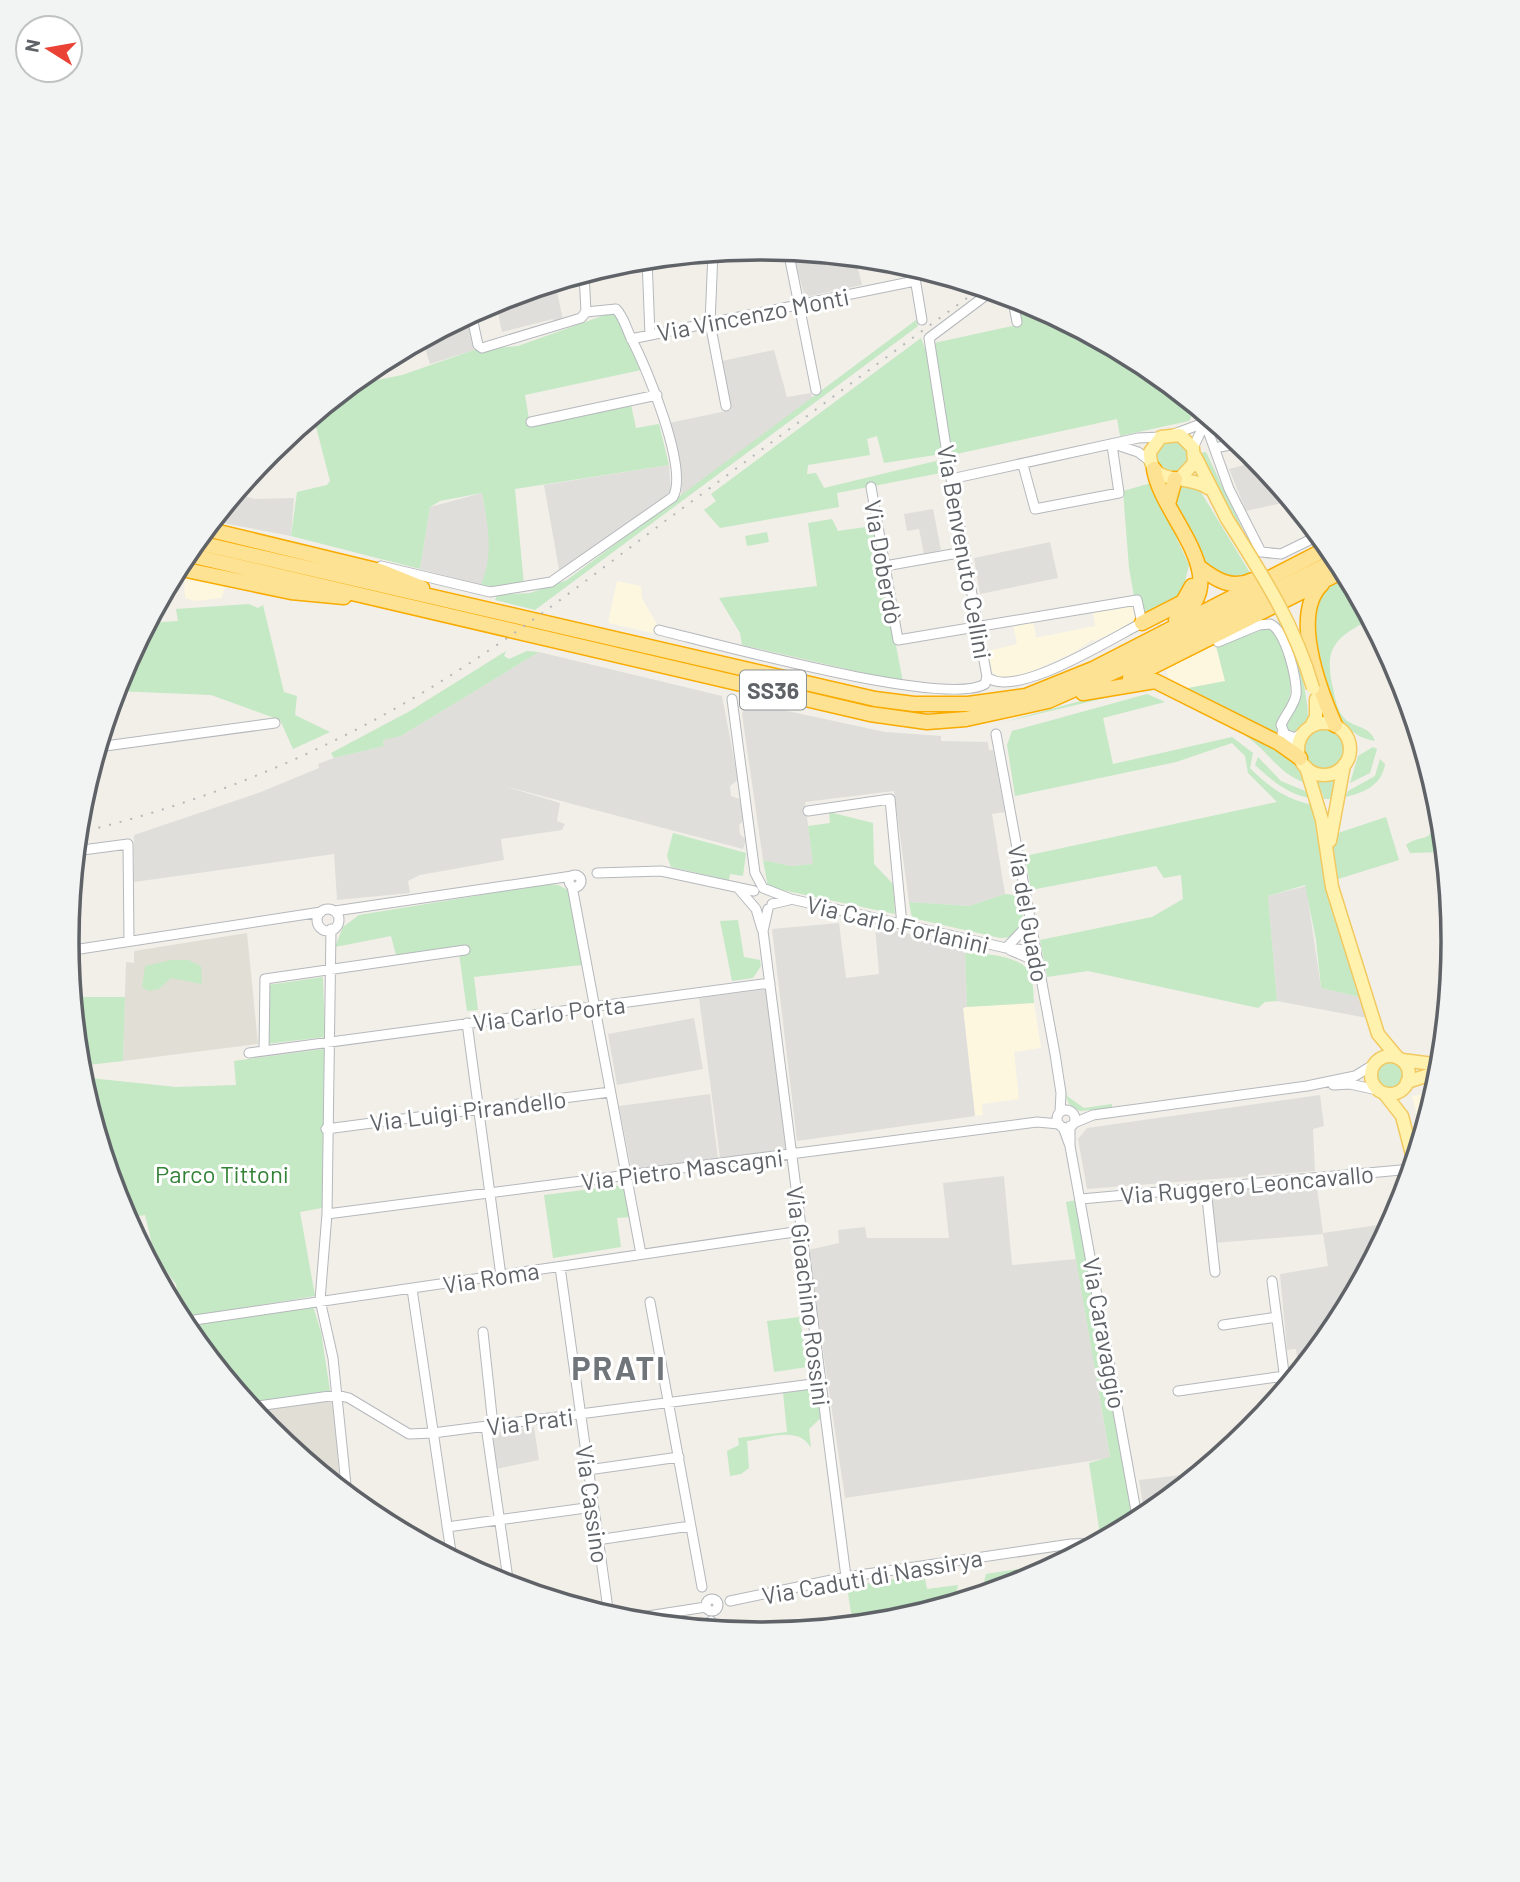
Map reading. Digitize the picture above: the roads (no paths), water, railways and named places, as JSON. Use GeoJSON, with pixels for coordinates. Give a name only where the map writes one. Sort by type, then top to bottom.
{"type":"FeatureCollection","features":[{"type":"Feature","properties":{"kind":"highway"},"geometry":{"type":"LineString","coordinates":[[1125,653],[1187,613],[1200,591],[1197,562],[1158,486],[1152,466]]}},
{"type":"Feature","properties":{"kind":"highway"},"geometry":{"type":"LineString","coordinates":[[1168,504],[1178,478]]}},
{"type":"Feature","properties":{"kind":"highway"},"geometry":{"type":"LineString","coordinates":[[216,531],[380,568],[441,599]]}},
{"type":"Feature","properties":{"kind":"highway","name":"SS36"},"geometry":{"type":"LineString","coordinates":[[207,545],[845,692],[914,704],[988,703],[1026,696],[1125,653],[1319,553]]}},
{"type":"Feature","properties":{"kind":"highway"},"geometry":{"type":"LineString","coordinates":[[1197,562],[1223,582],[1240,585],[1315,547]]}},
{"type":"Feature","properties":{"kind":"highway","name":"SS36"},"geometry":{"type":"LineString","coordinates":[[198,557],[870,714],[927,722],[966,719],[1024,709],[1054,699],[1332,572]]}},
{"type":"Feature","properties":{"kind":"highway"},"geometry":{"type":"LineString","coordinates":[[1142,623],[1188,598],[1197,562]]}},
{"type":"Feature","properties":{"kind":"highway"},"geometry":{"type":"LineString","coordinates":[[189,571],[312,596],[377,598]]}},
{"type":"Feature","properties":{"kind":"highway"},"geometry":{"type":"LineString","coordinates":[[1109,687],[1156,667],[1332,572]]}},
{"type":"Feature","properties":{"kind":"highway"},"geometry":{"type":"LineString","coordinates":[[1333,575],[1316,590],[1308,609],[1307,621],[1319,686],[1335,724]]}},
{"type":"Feature","properties":{"kind":"highway"},"geometry":{"type":"LineString","coordinates":[[1054,699],[1109,687],[1155,681],[1267,737],[1303,762]]}},
{"type":"Feature","properties":{"kind":"main road"},"geometry":{"type":"LineString","coordinates":[[1208,488],[1178,478],[1163,477],[1152,466],[1152,448],[1168,436],[1185,439],[1194,452],[1208,488],[1287,616],[1301,647],[1315,693],[1349,740],[1350,753],[1344,765],[1331,821],[1328,865]]}},
{"type":"Feature","properties":{"kind":"main road"},"geometry":{"type":"LineString","coordinates":[[1178,478],[1191,469],[1194,452]]}},
{"type":"Feature","properties":{"kind":"main road"},"geometry":{"type":"LineString","coordinates":[[1315,693],[1315,717],[1300,740],[1303,762],[1320,811],[1328,865],[1378,1034],[1372,1083],[1402,1116],[1410,1145]]}},
{"type":"Feature","properties":{"kind":"main road"},"geometry":{"type":"LineString","coordinates":[[1309,728],[1320,723],[1335,724]]}},
{"type":"Feature","properties":{"kind":"main road"},"geometry":{"type":"LineString","coordinates":[[1303,762],[1316,773],[1328,774],[1344,765]]}},
{"type":"Feature","properties":{"kind":"main road"},"geometry":{"type":"LineString","coordinates":[[1378,1034],[1408,1070],[1403,1105],[1412,1136]]}},
{"type":"Feature","properties":{"kind":"main road"},"geometry":{"type":"LineString","coordinates":[[1374,1064],[1385,1056],[1430,1063]]}},
{"type":"Feature","properties":{"kind":"main road"},"geometry":{"type":"LineString","coordinates":[[1381,1092],[1393,1094],[1406,1084],[1428,1076]]}},
{"type":"Feature","properties":{"kind":"street"},"geometry":{"type":"LineString","coordinates":[[713,261],[710,323],[726,406]]}},
{"type":"Feature","properties":{"kind":"street"},"geometry":{"type":"LineString","coordinates":[[790,261],[816,390]]}},
{"type":"Feature","properties":{"kind":"street"},"geometry":{"type":"LineString","coordinates":[[647,270],[650,335]]}},
{"type":"Feature","properties":{"kind":"street"},"geometry":{"type":"LineString","coordinates":[[915,278],[922,320]]}},
{"type":"Feature","properties":{"kind":"street","name":"Via Vincenzo Monti"},"geometry":{"type":"LineString","coordinates":[[631,339],[915,281]]}},
{"type":"Feature","properties":{"kind":"street"},"geometry":{"type":"LineString","coordinates":[[473,324],[478,345],[482,348],[581,318],[586,312],[585,283]]}},
{"type":"Feature","properties":{"kind":"street","name":"Via Benvenuto Cellini"},"geometry":{"type":"LineString","coordinates":[[659,630],[918,689],[979,688],[985,684],[987,677],[929,338],[983,298]]}},
{"type":"Feature","properties":{"kind":"street"},"geometry":{"type":"LineString","coordinates":[[380,568],[489,592],[551,582],[673,497],[677,478],[665,423],[657,395],[631,339],[616,309],[586,312]]}},
{"type":"Feature","properties":{"kind":"street"},"geometry":{"type":"LineString","coordinates":[[1015,310],[1017,322]]}},
{"type":"Feature","properties":{"kind":"street"},"geometry":{"type":"LineString","coordinates":[[531,422],[657,395]]}},
{"type":"Feature","properties":{"kind":"street"},"geometry":{"type":"LineString","coordinates":[[951,479],[1168,436],[1201,424]]}},
{"type":"Feature","properties":{"kind":"street"},"geometry":{"type":"LineString","coordinates":[[1194,452],[1201,424]]}},
{"type":"Feature","properties":{"kind":"street"},"geometry":{"type":"LineString","coordinates":[[1201,424],[1207,428],[1257,548],[1267,555],[1281,554],[1310,540]]}},
{"type":"Feature","properties":{"kind":"street"},"geometry":{"type":"LineString","coordinates":[[1023,465],[1033,507],[1038,510],[1119,493],[1112,445]]}},
{"type":"Feature","properties":{"kind":"street"},"geometry":{"type":"LineString","coordinates":[[1112,445],[1138,452],[1152,466]]}},
{"type":"Feature","properties":{"kind":"street"},"geometry":{"type":"LineString","coordinates":[[1216,452],[1227,446]]}},
{"type":"Feature","properties":{"kind":"street"},"geometry":{"type":"LineString","coordinates":[[1194,452],[1201,447],[1216,452]]}},
{"type":"Feature","properties":{"kind":"street","name":"Via Doberdò"},"geometry":{"type":"LineString","coordinates":[[871,487],[898,640],[977,626]]}},
{"type":"Feature","properties":{"kind":"street"},"geometry":{"type":"LineString","coordinates":[[885,566],[964,552]]}},
{"type":"Feature","properties":{"kind":"street"},"geometry":{"type":"LineString","coordinates":[[977,626],[1135,598],[1142,623],[1026,680],[1002,684],[987,677]]}},
{"type":"Feature","properties":{"kind":"street"},"geometry":{"type":"LineString","coordinates":[[1218,642],[1259,625],[1270,624],[1280,631],[1291,664],[1296,693],[1282,721],[1281,732],[1303,762]]}},
{"type":"Feature","properties":{"kind":"street"},"geometry":{"type":"LineString","coordinates":[[732,699],[755,873],[766,897]]}},
{"type":"Feature","properties":{"kind":"street"},"geometry":{"type":"LineString","coordinates":[[108,746],[275,723]]}},
{"type":"Feature","properties":{"kind":"street"},"geometry":{"type":"LineString","coordinates":[[1281,732],[1295,738],[1309,728]]}},
{"type":"Feature","properties":{"kind":"street","name":"Via del Guado"},"geometry":{"type":"LineString","coordinates":[[996,734],[1066,1119]]}},
{"type":"Feature","properties":{"kind":"street"},"geometry":{"type":"LineString","coordinates":[[808,811],[890,799],[902,925]]}},
{"type":"Feature","properties":{"kind":"street"},"geometry":{"type":"LineString","coordinates":[[85,849],[125,843],[129,850],[129,942]]}},
{"type":"Feature","properties":{"kind":"street","name":"Via Carlo Forlanini"},"geometry":{"type":"LineString","coordinates":[[576,882],[597,873],[661,871],[737,887],[766,897],[791,899],[1006,948],[1035,951]]}},
{"type":"Feature","properties":{"kind":"street"},"geometry":{"type":"LineString","coordinates":[[323,927],[338,916],[360,908],[552,879],[576,882],[610,1092],[641,1254]]}},
{"type":"Feature","properties":{"kind":"street"},"geometry":{"type":"LineString","coordinates":[[737,887],[754,906]]}},
{"type":"Feature","properties":{"kind":"street"},"geometry":{"type":"LineString","coordinates":[[754,906],[766,897]]}},
{"type":"Feature","properties":{"kind":"street"},"geometry":{"type":"LineString","coordinates":[[754,906],[766,897]]}},
{"type":"Feature","properties":{"kind":"street","name":"Via Gioachino Rossini"},"geometry":{"type":"LineString","coordinates":[[763,931],[766,897]]}},
{"type":"Feature","properties":{"kind":"street","name":"Via Gioachino Rossini"},"geometry":{"type":"LineString","coordinates":[[754,906],[763,931],[846,1577]]}},
{"type":"Feature","properties":{"kind":"street"},"geometry":{"type":"LineString","coordinates":[[79,949],[321,912],[338,916]]}},
{"type":"Feature","properties":{"kind":"street"},"geometry":{"type":"LineString","coordinates":[[321,912],[316,918],[323,927],[328,945],[328,1042],[327,1214],[320,1300],[337,1395],[346,1481]]}},
{"type":"Feature","properties":{"kind":"street"},"geometry":{"type":"LineString","coordinates":[[292,917],[323,927]]}},
{"type":"Feature","properties":{"kind":"street","name":"Via Carlo Forlanini"},"geometry":{"type":"LineString","coordinates":[[1006,948],[1030,923]]}},
{"type":"Feature","properties":{"kind":"street","name":"Via Carlo Forlanini"},"geometry":{"type":"LineString","coordinates":[[1006,948],[1038,962]]}},
{"type":"Feature","properties":{"kind":"street"},"geometry":{"type":"LineString","coordinates":[[264,1051],[265,979],[466,950]]}},
{"type":"Feature","properties":{"kind":"street","name":"Via Carlo Porta"},"geometry":{"type":"LineString","coordinates":[[249,1053],[770,983]]}},
{"type":"Feature","properties":{"kind":"street"},"geometry":{"type":"LineString","coordinates":[[467,1023],[501,1276]]}},
{"type":"Feature","properties":{"kind":"street","name":"Via Pietro Mascagni"},"geometry":{"type":"LineString","coordinates":[[327,1214],[1307,1086],[1355,1076],[1374,1064]]}},
{"type":"Feature","properties":{"kind":"street","name":"Via Pietro Mascagni"},"geometry":{"type":"LineString","coordinates":[[1307,1086],[1350,1084],[1381,1092]]}},
{"type":"Feature","properties":{"kind":"street","name":"Via Luigi Pirandello"},"geometry":{"type":"LineString","coordinates":[[326,1129],[610,1092]]}},
{"type":"Feature","properties":{"kind":"street","name":"Via Caravaggio"},"geometry":{"type":"LineString","coordinates":[[1066,1119],[1136,1509]]}},
{"type":"Feature","properties":{"kind":"street","name":"Via Ruggero Leoncavallo"},"geometry":{"type":"LineString","coordinates":[[1081,1199],[1401,1170]]}},
{"type":"Feature","properties":{"kind":"street"},"geometry":{"type":"LineString","coordinates":[[1206,1189],[1215,1272]]}},
{"type":"Feature","properties":{"kind":"street","name":"Via Roma"},"geometry":{"type":"LineString","coordinates":[[194,1319],[801,1231]]}},
{"type":"Feature","properties":{"kind":"street","name":"Via Cassino"},"geometry":{"type":"LineString","coordinates":[[560,1267],[607,1604]]}},
{"type":"Feature","properties":{"kind":"street"},"geometry":{"type":"LineString","coordinates":[[1272,1281],[1284,1376]]}},
{"type":"Feature","properties":{"kind":"street"},"geometry":{"type":"LineString","coordinates":[[412,1289],[450,1547]]}},
{"type":"Feature","properties":{"kind":"street"},"geometry":{"type":"LineString","coordinates":[[650,1302],[702,1587],[711,1605],[711,1621]]}},
{"type":"Feature","properties":{"kind":"street"},"geometry":{"type":"LineString","coordinates":[[1223,1325],[1277,1317]]}},
{"type":"Feature","properties":{"kind":"street"},"geometry":{"type":"LineString","coordinates":[[483,1332],[499,1520],[507,1573]]}},
{"type":"Feature","properties":{"kind":"street"},"geometry":{"type":"LineString","coordinates":[[1178,1391],[1283,1376]]}},
{"type":"Feature","properties":{"kind":"street","name":"Via Prati"},"geometry":{"type":"LineString","coordinates":[[337,1395],[349,1398],[409,1434],[580,1415],[820,1383]]}},
{"type":"Feature","properties":{"kind":"street"},"geometry":{"type":"LineString","coordinates":[[264,1407],[337,1395]]}},
{"type":"Feature","properties":{"kind":"street"},"geometry":{"type":"LineString","coordinates":[[588,1470],[679,1457]]}},
{"type":"Feature","properties":{"kind":"street"},"geometry":{"type":"LineString","coordinates":[[447,1527],[593,1507]]}},
{"type":"Feature","properties":{"kind":"street"},"geometry":{"type":"LineString","coordinates":[[597,1539],[691,1525]]}},
{"type":"Feature","properties":{"kind":"street","name":"Via Caduti di Nassirya"},"geometry":{"type":"LineString","coordinates":[[711,1605],[846,1577],[1077,1544]]}},
{"type":"Feature","properties":{"kind":"street"},"geometry":{"type":"LineString","coordinates":[[658,1614],[711,1605]]}},
{"type":"Feature","properties":{"kind":"railway"},"geometry":{"type":"LineString","coordinates":[[88,830],[178,805],[276,768],[370,723],[415,697],[487,652],[540,614],[972,294]]}},
{"type":"Feature","properties":{"kind":"district","name":"PRATI"},"geometry":{"type":"Point","coordinates":[619,1367]}},
{"type":"Feature","properties":{"kind":"park label","name":"Parco Tittoni"},"geometry":{"type":"Point","coordinates":[222,1173]}}]}
